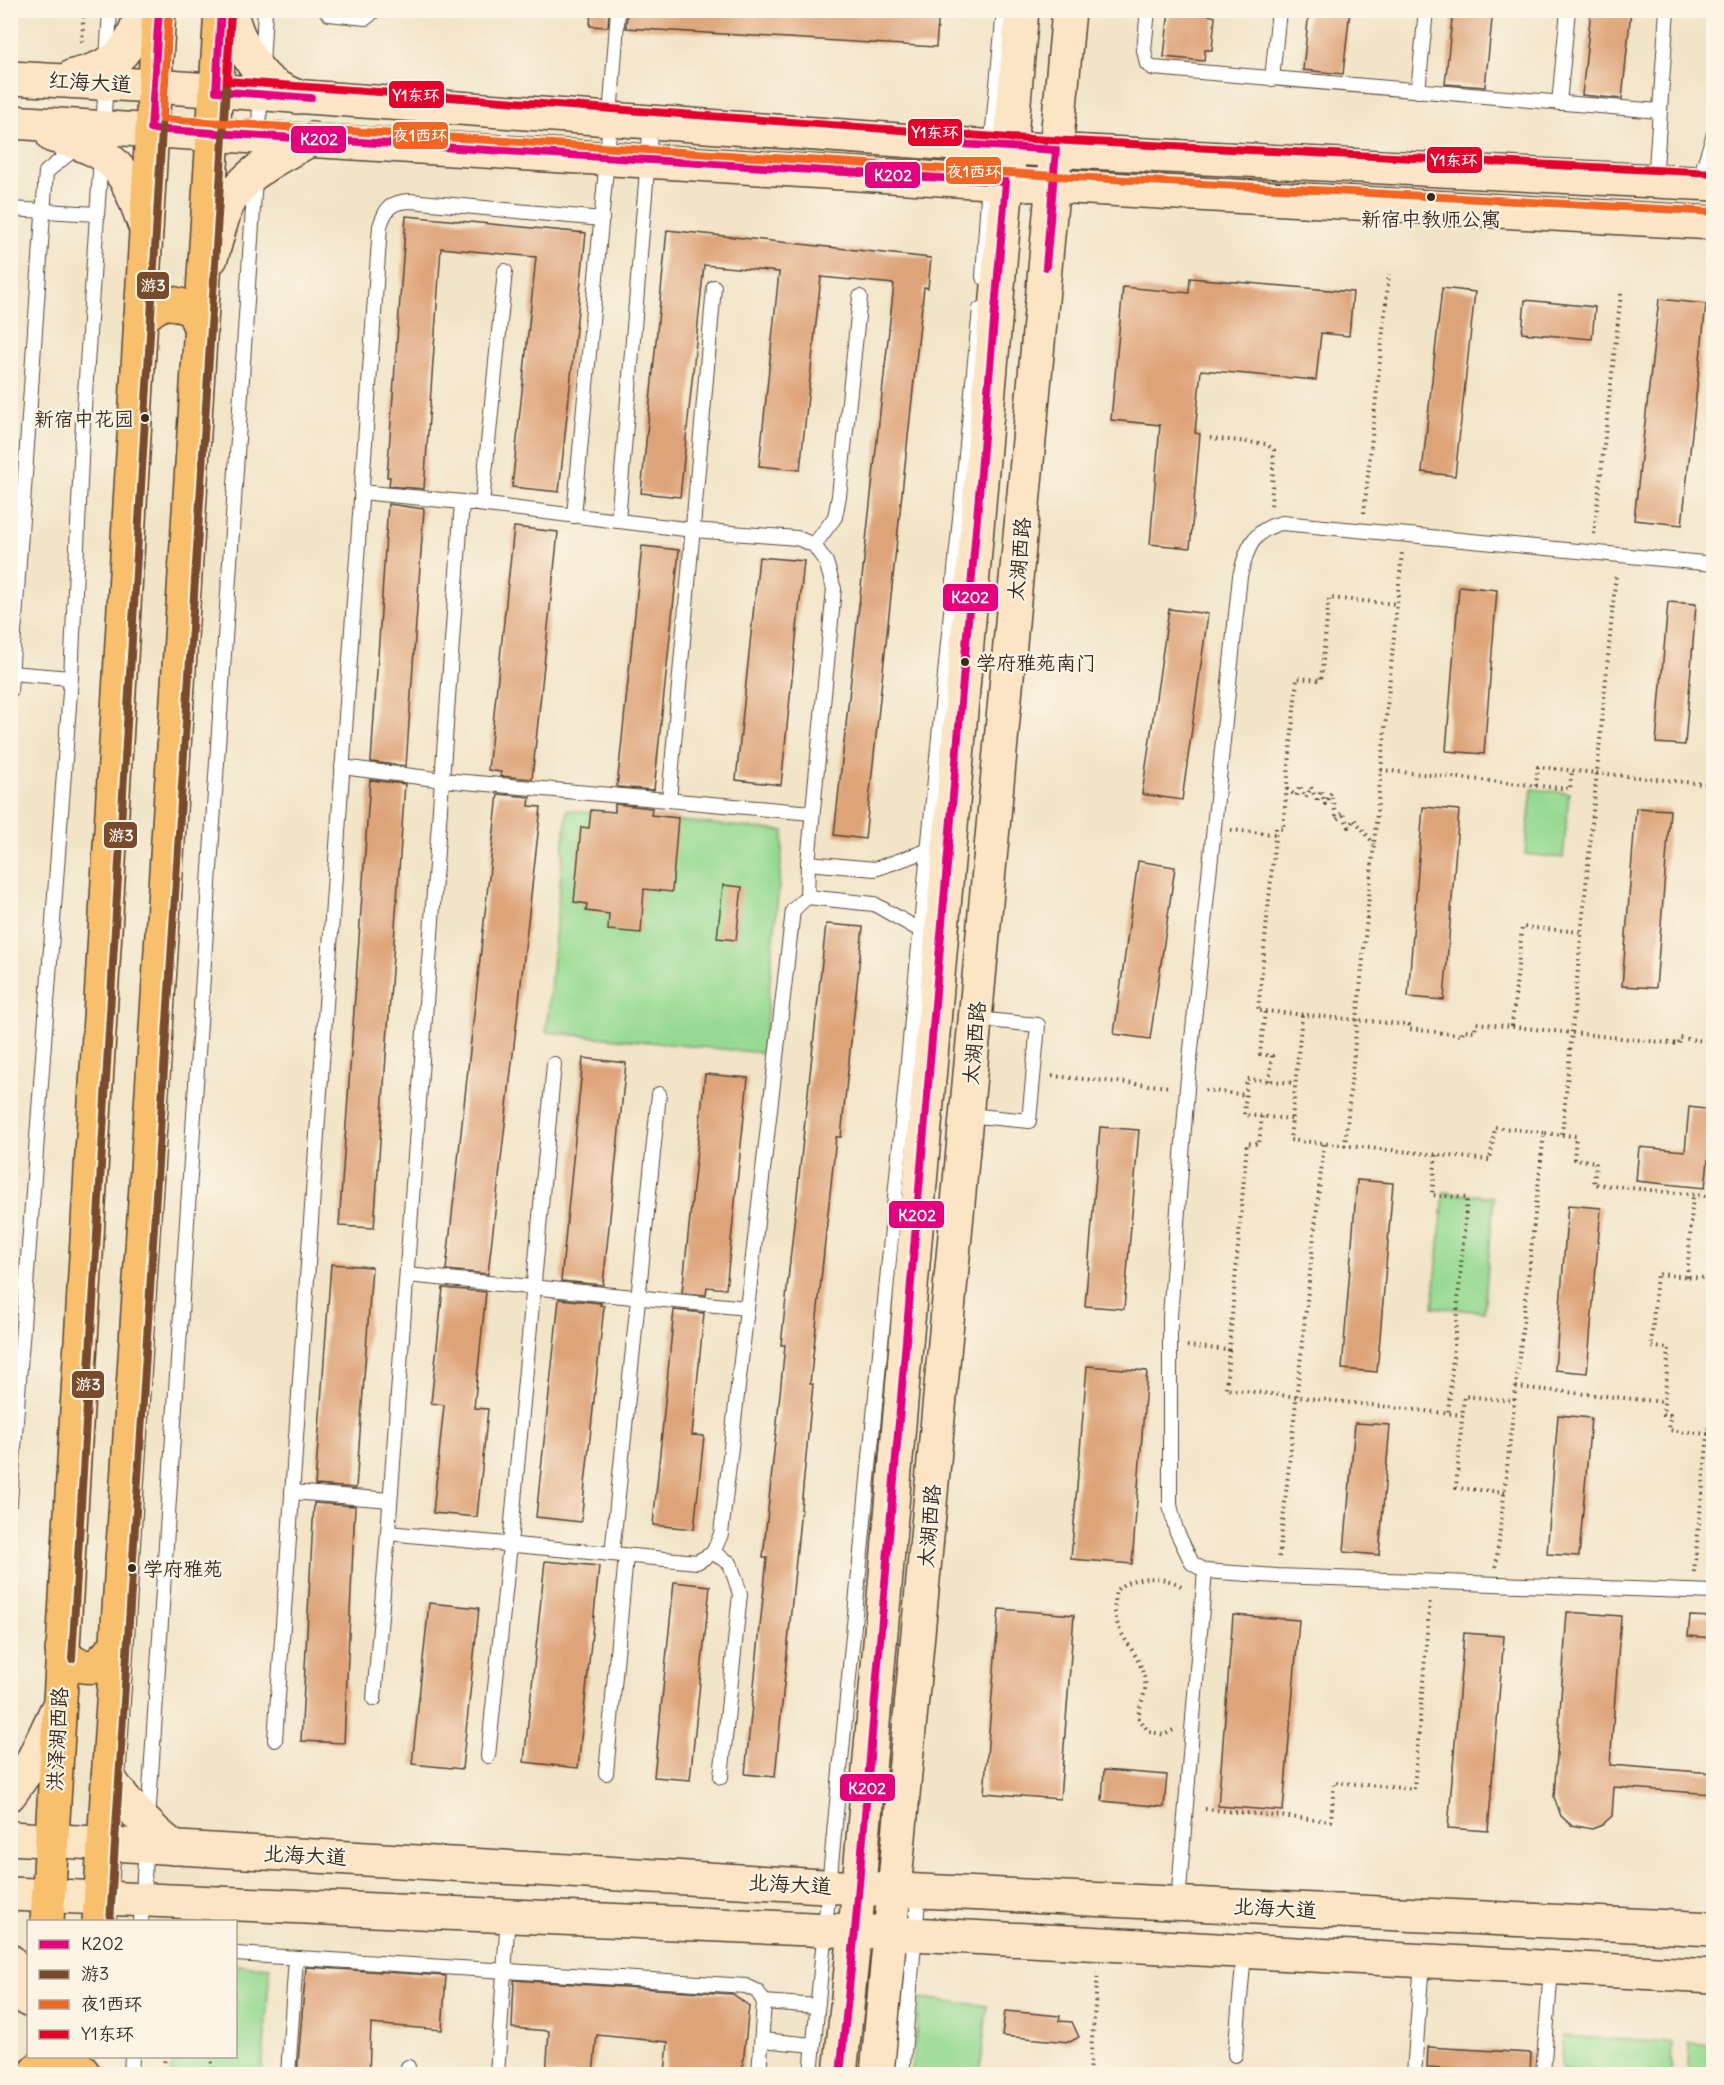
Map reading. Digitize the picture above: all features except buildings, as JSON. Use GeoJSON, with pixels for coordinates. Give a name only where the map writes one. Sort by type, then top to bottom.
{"type":"FeatureCollection","features":[{"type":"Feature","properties":{"kind":"main road","name":"洪泽湖西路"},"geometry":{"type":"LineString","coordinates":[[48,1909],[159,10]]}},
{"type":"Feature","properties":{"kind":"main road"},"geometry":{"type":"LineString","coordinates":[[99,1910],[221,10]]}},
{"type":"Feature","properties":{"kind":"main road"},"geometry":{"type":"LineString","coordinates":[[140,320],[156,305],[169,303],[193,311],[200,327]]}},
{"type":"Feature","properties":{"kind":"main road"},"geometry":{"type":"LineString","coordinates":[[62,1650],[71,1663],[84,1667],[97,1666],[116,1646]]}},
{"type":"Feature","properties":{"kind":"main road"},"geometry":{"type":"LineString","coordinates":[[37,2067],[50,2058]]}},
{"type":"Feature","properties":{"kind":"main road"},"geometry":{"type":"LineString","coordinates":[[63,2058],[77,2064],[86,2074]]}},
{"type":"Feature","properties":{"kind":"main road"},"geometry":{"type":"LineString","coordinates":[[86,2074],[89,2058]]}},
{"type":"Feature","properties":{"kind":"street"},"geometry":{"type":"LineString","coordinates":[[106,75],[127,45],[142,10]]}},
{"type":"Feature","properties":{"kind":"street"},"geometry":{"type":"LineString","coordinates":[[231,10],[234,27],[261,83]]}},
{"type":"Feature","properties":{"kind":"street","name":"太湖西路"},"geometry":{"type":"LineString","coordinates":[[840,2074],[839,1931],[1000,147],[1022,10]]}},
{"type":"Feature","properties":{"kind":"street","name":"太湖西路"},"geometry":{"type":"LineString","coordinates":[[877,2074],[903,1934],[967,1115],[1069,10]]}},
{"type":"Feature","properties":{"kind":"street","name":"红海大道"},"geometry":{"type":"LineString","coordinates":[[10,78],[53,81],[106,75],[154,86],[216,91],[261,83],[299,97],[1000,147],[1706,184]]}},
{"type":"Feature","properties":{"kind":"street","name":"红海大道"},"geometry":{"type":"LineString","coordinates":[[10,122],[95,140],[151,129],[213,133],[256,154],[312,140],[1054,186],[1713,223]]}},
{"type":"Feature","properties":{"kind":"street"},"geometry":{"type":"LineString","coordinates":[[10,126],[95,140],[130,185],[146,229]]}},
{"type":"Feature","properties":{"kind":"street"},"geometry":{"type":"LineString","coordinates":[[203,285],[226,208],[256,154]]}},
{"type":"Feature","properties":{"kind":"street"},"geometry":{"type":"LineString","coordinates":[[10,1794],[31,1764],[59,1704]]}},
{"type":"Feature","properties":{"kind":"street"},"geometry":{"type":"LineString","coordinates":[[108,1777],[130,1809],[156,1840]]}},
{"type":"Feature","properties":{"kind":"street","name":"北海大道"},"geometry":{"type":"LineString","coordinates":[[10,1838],[104,1844],[156,1840],[295,1855],[843,1887],[1713,1929]]}},
{"type":"Feature","properties":{"kind":"street"},"geometry":{"type":"LineString","coordinates":[[294,1907],[295,1855]]}},
{"type":"Feature","properties":{"kind":"street"},"geometry":{"type":"LineString","coordinates":[[10,1894],[48,1909],[145,1914],[188,1902],[903,1934],[1713,1976]]}},
{"type":"Feature","properties":{"kind":"street"},"geometry":{"type":"LineString","coordinates":[[1066,1942],[1068,1898]]}},
{"type":"Feature","properties":{"kind":"street"},"geometry":{"type":"LineString","coordinates":[[10,1961],[27,1998]]}},
{"type":"Feature","properties":{"kind":"lane"},"geometry":{"type":"LineString","coordinates":[[10,1502],[71,678],[82,438],[97,214],[95,140],[106,75],[110,10]]}},
{"type":"Feature","properties":{"kind":"lane"},"geometry":{"type":"LineString","coordinates":[[145,1914],[156,1840],[266,10]]}},
{"type":"Feature","properties":{"kind":"lane"},"geometry":{"type":"LineString","coordinates":[[324,10],[329,14],[366,18],[375,10]]}},
{"type":"Feature","properties":{"kind":"lane"},"geometry":{"type":"LineString","coordinates":[[574,516],[608,158],[618,10]]}},
{"type":"Feature","properties":{"kind":"lane"},"geometry":{"type":"LineString","coordinates":[[1000,147],[1004,10]]}},
{"type":"Feature","properties":{"kind":"lane"},"geometry":{"type":"LineString","coordinates":[[1148,10],[1144,50],[1147,64],[1153,68],[1659,111]]}},
{"type":"Feature","properties":{"kind":"lane"},"geometry":{"type":"LineString","coordinates":[[1272,78],[1279,10]]}},
{"type":"Feature","properties":{"kind":"lane"},"geometry":{"type":"LineString","coordinates":[[1418,91],[1426,10]]}},
{"type":"Feature","properties":{"kind":"lane"},"geometry":{"type":"LineString","coordinates":[[1559,103],[1568,10]]}},
{"type":"Feature","properties":{"kind":"lane"},"geometry":{"type":"LineString","coordinates":[[1655,182],[1666,10]]}},
{"type":"Feature","properties":{"kind":"lane"},"geometry":{"type":"LineString","coordinates":[[618,521],[651,122]]}},
{"type":"Feature","properties":{"kind":"lane"},"geometry":{"type":"LineString","coordinates":[[1706,184],[1713,135]]}},
{"type":"Feature","properties":{"kind":"lane"},"geometry":{"type":"LineString","coordinates":[[10,691],[46,172],[95,140]]}},
{"type":"Feature","properties":{"kind":"lane"},"geometry":{"type":"LineString","coordinates":[[275,1740],[380,226],[385,209],[395,202],[410,201],[602,219]]}},
{"type":"Feature","properties":{"kind":"lane"},"geometry":{"type":"LineString","coordinates":[[10,209],[97,214]]}},
{"type":"Feature","properties":{"kind":"lane"},"geometry":{"type":"LineString","coordinates":[[482,504],[505,271]]}},
{"type":"Feature","properties":{"kind":"lane"},"geometry":{"type":"LineString","coordinates":[[669,800],[714,287]]}},
{"type":"Feature","properties":{"kind":"lane"},"geometry":{"type":"LineString","coordinates":[[814,545],[835,517],[840,496],[861,297]]}},
{"type":"Feature","properties":{"kind":"lane"},"geometry":{"type":"LineString","coordinates":[[361,492],[482,504],[693,530],[797,538],[814,545],[826,562],[834,588],[812,813],[807,897],[793,910],[721,1534],[713,1553],[697,1562],[388,1533]]}},
{"type":"Feature","properties":{"kind":"lane"},"geometry":{"type":"LineString","coordinates":[[374,1699],[407,1275],[462,502]]}},
{"type":"Feature","properties":{"kind":"lane"},"geometry":{"type":"LineString","coordinates":[[1713,564],[1282,524],[1270,526],[1253,538],[1245,554],[1240,576],[1187,1088],[1170,1317],[1170,1505],[1184,1550],[1192,1563],[1205,1571],[1277,1576],[1713,1592]]}},
{"type":"Feature","properties":{"kind":"lane"},"geometry":{"type":"LineString","coordinates":[[11,673],[71,678]]}},
{"type":"Feature","properties":{"kind":"lane"},"geometry":{"type":"LineString","coordinates":[[342,767],[443,780],[812,813]]}},
{"type":"Feature","properties":{"kind":"lane"},"geometry":{"type":"LineString","coordinates":[[808,863],[874,869],[938,847]]}},
{"type":"Feature","properties":{"kind":"lane"},"geometry":{"type":"LineString","coordinates":[[807,897],[874,904],[930,936]]}},
{"type":"Feature","properties":{"kind":"lane"},"geometry":{"type":"LineString","coordinates":[[967,1115],[1029,1121],[1034,1074],[1038,1025],[976,1019]]}},
{"type":"Feature","properties":{"kind":"lane"},"geometry":{"type":"LineString","coordinates":[[488,1756],[510,1545],[554,1064]]}},
{"type":"Feature","properties":{"kind":"lane"},"geometry":{"type":"LineString","coordinates":[[606,1773],[638,1298],[660,1094]]}},
{"type":"Feature","properties":{"kind":"lane"},"geometry":{"type":"LineString","coordinates":[[407,1275],[747,1308]]}},
{"type":"Feature","properties":{"kind":"lane"},"geometry":{"type":"LineString","coordinates":[[292,1492],[390,1500]]}},
{"type":"Feature","properties":{"kind":"lane"},"geometry":{"type":"LineString","coordinates":[[713,1553],[730,1563],[740,1594],[721,1777]]}},
{"type":"Feature","properties":{"kind":"lane"},"geometry":{"type":"LineString","coordinates":[[1178,1903],[1205,1571]]}},
{"type":"Feature","properties":{"kind":"lane"},"geometry":{"type":"LineString","coordinates":[[497,2074],[508,1916]]}},
{"type":"Feature","properties":{"kind":"lane"},"geometry":{"type":"LineString","coordinates":[[811,2074],[817,2006],[839,1931]]}},
{"type":"Feature","properties":{"kind":"lane"},"geometry":{"type":"LineString","coordinates":[[902,2074],[903,1934]]}},
{"type":"Feature","properties":{"kind":"lane"},"geometry":{"type":"LineString","coordinates":[[1235,2055],[1244,1953]]}},
{"type":"Feature","properties":{"kind":"lane"},"geometry":{"type":"LineString","coordinates":[[237,1954],[746,1986],[757,1991],[765,2002],[759,2074]]}},
{"type":"Feature","properties":{"kind":"lane"},"geometry":{"type":"LineString","coordinates":[[288,2074],[297,1958]]}},
{"type":"Feature","properties":{"kind":"lane"},"geometry":{"type":"LineString","coordinates":[[1414,2074],[1422,1961]]}},
{"type":"Feature","properties":{"kind":"lane"},"geometry":{"type":"LineString","coordinates":[[1544,2074],[1551,1968]]}},
{"type":"Feature","properties":{"kind":"lane"},"geometry":{"type":"LineString","coordinates":[[765,2002],[817,2006]]}},
{"type":"Feature","properties":{"kind":"lane"},"geometry":{"type":"LineString","coordinates":[[762,2040],[813,2045]]}},
{"type":"Feature","properties":{"kind":"lane"},"geometry":{"type":"LineString","coordinates":[[131,2074],[132,2058]]}},
{"type":"Feature","properties":{"kind":"path"},"geometry":{"type":"LineString","coordinates":[[82,42],[84,10]]}},
{"type":"Feature","properties":{"kind":"path"},"geometry":{"type":"LineString","coordinates":[[1362,531],[1389,274]]}},
{"type":"Feature","properties":{"kind":"path"},"geometry":{"type":"LineString","coordinates":[[1592,553],[1620,294]]}},
{"type":"Feature","properties":{"kind":"path"},"geometry":{"type":"LineString","coordinates":[[1210,438],[1266,444],[1274,450],[1270,526]]}},
{"type":"Feature","properties":{"kind":"path"},"geometry":{"type":"LineString","coordinates":[[1345,1146],[1404,535]]}},
{"type":"Feature","properties":{"kind":"path"},"geometry":{"type":"LineString","coordinates":[[1562,1135],[1618,555]]}},
{"type":"Feature","properties":{"kind":"path"},"geometry":{"type":"LineString","coordinates":[[1397,604],[1329,598],[1321,680],[1297,678],[1282,829],[1276,828],[1275,834],[1258,1011],[1409,1024],[1408,1029],[1462,1035],[1463,1030],[1475,1031],[1476,1023],[1679,1044],[1680,1038],[1713,1042]]}},
{"type":"Feature","properties":{"kind":"path"},"geometry":{"type":"LineString","coordinates":[[1536,786],[1538,767],[1713,785]]}},
{"type":"Feature","properties":{"kind":"path"},"geometry":{"type":"LineString","coordinates":[[1381,770],[1570,789],[1572,770]]}},
{"type":"Feature","properties":{"kind":"path"},"geometry":{"type":"LineString","coordinates":[[1286,789],[1296,795],[1300,786],[1306,798],[1311,787],[1317,802],[1322,790],[1325,804],[1331,793],[1337,820],[1342,812],[1349,827],[1354,819],[1374,844]]}},
{"type":"Feature","properties":{"kind":"path"},"geometry":{"type":"LineString","coordinates":[[1214,828],[1275,834]]}},
{"type":"Feature","properties":{"kind":"path"},"geometry":{"type":"LineString","coordinates":[[1512,1026],[1522,927],[1582,932]]}},
{"type":"Feature","properties":{"kind":"path"},"geometry":{"type":"LineString","coordinates":[[1265,1011],[1260,1054],[1272,1056],[1269,1081]]}},
{"type":"Feature","properties":{"kind":"path"},"geometry":{"type":"LineString","coordinates":[[1302,1014],[1290,1140],[1490,1160],[1495,1127],[1576,1136],[1574,1159],[1596,1162],[1594,1184],[1713,1197]]}},
{"type":"Feature","properties":{"kind":"path"},"geometry":{"type":"LineString","coordinates":[[1034,1074],[1246,1095]]}},
{"type":"Feature","properties":{"kind":"path"},"geometry":{"type":"LineString","coordinates":[[1291,1119],[1244,1115],[1247,1079],[1295,1083]]}},
{"type":"Feature","properties":{"kind":"path"},"geometry":{"type":"LineString","coordinates":[[1262,1116],[1259,1144],[1247,1143],[1226,1389],[1462,1415]]}},
{"type":"Feature","properties":{"kind":"path"},"geometry":{"type":"LineString","coordinates":[[1494,1584],[1544,1133]]}},
{"type":"Feature","properties":{"kind":"path"},"geometry":{"type":"LineString","coordinates":[[1277,1576],[1324,1144]]}},
{"type":"Feature","properties":{"kind":"path"},"geometry":{"type":"LineString","coordinates":[[1436,1155],[1432,1195],[1467,1198],[1448,1414]]}},
{"type":"Feature","properties":{"kind":"path"},"geometry":{"type":"LineString","coordinates":[[1687,1277],[1693,1195]]}},
{"type":"Feature","properties":{"kind":"path"},"geometry":{"type":"LineString","coordinates":[[1708,1434],[1669,1430],[1670,1415],[1663,1415],[1669,1348],[1651,1347],[1657,1274],[1713,1279]]}},
{"type":"Feature","properties":{"kind":"path"},"geometry":{"type":"LineString","coordinates":[[1171,1345],[1229,1350]]}},
{"type":"Feature","properties":{"kind":"path"},"geometry":{"type":"LineString","coordinates":[[1692,1591],[1713,1377]]}},
{"type":"Feature","properties":{"kind":"path"},"geometry":{"type":"LineString","coordinates":[[1516,1387],[1664,1402]]}},
{"type":"Feature","properties":{"kind":"path"},"geometry":{"type":"LineString","coordinates":[[1504,1492],[1456,1488],[1464,1396],[1515,1401]]}},
{"type":"Feature","properties":{"kind":"path"},"geometry":{"type":"LineString","coordinates":[[1175,1726],[1164,1735],[1155,1733],[1142,1725],[1138,1717],[1145,1682],[1127,1643],[1117,1628],[1116,1590],[1129,1581],[1169,1580],[1203,1599]]}},
{"type":"Feature","properties":{"kind":"path"},"geometry":{"type":"LineString","coordinates":[[1186,1808],[1331,1821],[1334,1782],[1414,1789],[1431,1582]]}},
{"type":"Feature","properties":{"kind":"path"},"geometry":{"type":"LineString","coordinates":[[1089,2074],[1101,1945]]}},
{"type":"Feature","properties":{"kind":"path"},"geometry":{"type":"LineString","coordinates":[[164,2074],[165,2058]]}},
{"type":"Feature","properties":{"kind":"path"},"geometry":{"type":"LineString","coordinates":[[211,2058],[215,2074]]}},
{"type":"Feature","properties":{"kind":"green space"},"geometry":{"type":"Polygon","coordinates":[[[1532,789],[1569,793],[1563,858],[1525,854],[1532,789]]]}},
{"type":"Feature","properties":{"kind":"green space"},"geometry":{"type":"Polygon","coordinates":[[[567,810],[784,831],[763,1053],[546,1032],[567,810]]]}},
{"type":"Feature","properties":{"kind":"green space"},"geometry":{"type":"Polygon","coordinates":[[[1444,1192],[1494,1197],[1484,1312],[1433,1307],[1444,1192]]]}},
{"type":"Feature","properties":{"kind":"green space"},"geometry":{"type":"Polygon","coordinates":[[[237,1965],[270,1967],[262,2074],[171,2074],[173,2058],[237,2058],[237,1965]]]}},
{"type":"Feature","properties":{"kind":"green space"},"geometry":{"type":"Polygon","coordinates":[[[920,1998],[987,2006],[980,2074],[911,2074],[920,1998]]]}},
{"type":"Feature","properties":{"kind":"green space"},"geometry":{"type":"Polygon","coordinates":[[[1562,2036],[1672,2043],[1671,2074],[1566,2074],[1567,2071],[1561,2070],[1562,2036]]]}},
{"type":"Feature","properties":{"kind":"green space"},"geometry":{"type":"Polygon","coordinates":[[[1689,2043],[1713,2045],[1713,2074],[1688,2074],[1689,2043]]]}},
{"type":"Feature","properties":{"kind":"green space"},"geometry":{"type":"Polygon","coordinates":[[[1443,2069],[1516,2074],[1442,2074],[1443,2069]]]}},
{"type":"Feature","properties":{"kind":"transit line","name":"K202"},"geometry":{"type":"LineString","coordinates":[[159,10],[151,129],[1006,182],[855,1931],[840,2074]]}},
{"type":"Feature","properties":{"kind":"transit line","name":"K202"},"geometry":{"type":"LineString","coordinates":[[221,10],[216,91],[311,98]]}},
{"type":"Feature","properties":{"kind":"transit line","name":"游3"},"geometry":{"type":"LineString","coordinates":[[72,1659],[169,11]]}},
{"type":"Feature","properties":{"kind":"transit line","name":"夜1西环"},"geometry":{"type":"LineString","coordinates":[[169,11],[162,119],[1055,176],[1714,212]]}},
{"type":"Feature","properties":{"kind":"transit line","name":"游3"},"geometry":{"type":"LineString","coordinates":[[110,1920],[231,11]]}},
{"type":"Feature","properties":{"kind":"transit line","name":"Y1东环"},"geometry":{"type":"LineString","coordinates":[[231,11],[227,81],[1010,138],[1714,173]]}},
{"type":"Feature","properties":{"kind":"transit line","name":"K202"},"geometry":{"type":"LineString","coordinates":[[943,143],[1056,150],[1046,267]]}},
{"type":"Feature","properties":{"kind":"place","name":"新宿中教师公寓"},"geometry":{"type":"Point","coordinates":[1431,197]}},
{"type":"Feature","properties":{"kind":"place","name":"新宿中花园"},"geometry":{"type":"Point","coordinates":[145,418]}},
{"type":"Feature","properties":{"kind":"place","name":"学府雅苑南门"},"geometry":{"type":"Point","coordinates":[965,662]}},
{"type":"Feature","properties":{"kind":"place","name":"学府雅苑"},"geometry":{"type":"Point","coordinates":[132,1568]}}]}
